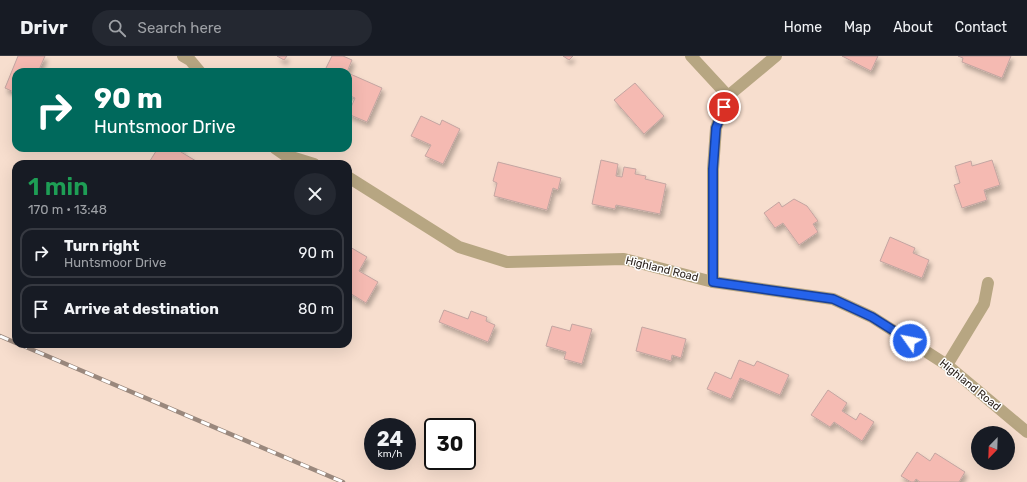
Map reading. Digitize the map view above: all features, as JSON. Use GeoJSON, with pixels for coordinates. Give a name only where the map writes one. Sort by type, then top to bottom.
{"type":"FeatureCollection","features":[{"type":"Feature","properties":{"kind":"street"},"geometry":{"type":"LineString","coordinates":[[183,56],[190,60],[197,68]]}},
{"type":"Feature","properties":{"kind":"street"},"geometry":{"type":"LineString","coordinates":[[691,56],[728,96]]}},
{"type":"Feature","properties":{"kind":"street"},"geometry":{"type":"LineString","coordinates":[[713,282],[713,169],[716,128],[728,96],[776,56]]}},
{"type":"Feature","properties":{"kind":"street"},"geometry":{"type":"LineString","coordinates":[[280,152],[285,156],[300,160]]}},
{"type":"Feature","properties":{"kind":"street","name":"Highland Road"},"geometry":{"type":"LineString","coordinates":[[352,180],[459,247],[506,262],[624,259],[713,282],[833,299],[872,317],[947,365],[1027,432]]}},
{"type":"Feature","properties":{"kind":"street"},"geometry":{"type":"LineString","coordinates":[[947,365],[984,304],[988,283]]}},
{"type":"Feature","properties":{"kind":"building"},"geometry":{"type":"Polygon","coordinates":[[[18,56],[45,56],[40,68],[13,68],[18,56]]]}},
{"type":"Feature","properties":{"kind":"building"},"geometry":{"type":"Polygon","coordinates":[[[277,56],[287,56],[284,60],[277,56]]]}},
{"type":"Feature","properties":{"kind":"building"},"geometry":{"type":"Polygon","coordinates":[[[332,56],[343,56],[352,60],[349,68],[326,68],[332,56]]]}},
{"type":"Feature","properties":{"kind":"building"},"geometry":{"type":"Polygon","coordinates":[[[563,56],[573,56],[569,60],[563,56]]]}},
{"type":"Feature","properties":{"kind":"building"},"geometry":{"type":"Polygon","coordinates":[[[842,56],[878,56],[871,71],[842,56]]]}},
{"type":"Feature","properties":{"kind":"building"},"geometry":{"type":"Polygon","coordinates":[[[958,56],[1011,56],[1002,78],[962,62],[963,58],[958,56]]]}},
{"type":"Feature","properties":{"kind":"building"},"geometry":{"type":"Polygon","coordinates":[[[12,71],[12,91],[5,88],[12,71]]]}},
{"type":"Feature","properties":{"kind":"building"},"geometry":{"type":"Polygon","coordinates":[[[352,75],[382,88],[367,122],[352,116],[352,105],[355,98],[352,97],[352,75]]]}},
{"type":"Feature","properties":{"kind":"building"},"geometry":{"type":"Polygon","coordinates":[[[635,83],[664,116],[644,134],[614,100],[635,83]]]}},
{"type":"Feature","properties":{"kind":"building"},"geometry":{"type":"Polygon","coordinates":[[[421,116],[440,125],[442,120],[460,129],[443,164],[425,156],[431,145],[411,136],[421,116]]]}},
{"type":"Feature","properties":{"kind":"building"},"geometry":{"type":"Polygon","coordinates":[[[156,152],[181,152],[194,160],[150,160],[156,152]]]}},
{"type":"Feature","properties":{"kind":"building"},"geometry":{"type":"Polygon","coordinates":[[[601,160],[618,164],[616,176],[622,177],[624,167],[636,169],[635,174],[646,176],[645,179],[666,184],[660,214],[616,205],[615,209],[592,204],[601,160]]]}},
{"type":"Feature","properties":{"kind":"building"},"geometry":{"type":"Polygon","coordinates":[[[992,160],[1000,185],[984,190],[987,200],[962,208],[954,185],[960,183],[955,166],[971,161],[972,166],[992,160]]]}},
{"type":"Feature","properties":{"kind":"building"},"geometry":{"type":"Polygon","coordinates":[[[498,162],[561,178],[558,190],[553,188],[547,210],[494,196],[497,183],[493,181],[498,162]]]}},
{"type":"Feature","properties":{"kind":"building"},"geometry":{"type":"Polygon","coordinates":[[[794,199],[807,206],[818,221],[813,224],[818,232],[799,245],[783,223],[775,228],[764,213],[779,202],[782,207],[794,199]]]}},
{"type":"Feature","properties":{"kind":"building"},"geometry":{"type":"Polygon","coordinates":[[[890,237],[915,248],[913,253],[929,260],[922,278],[880,261],[890,237]]]}},
{"type":"Feature","properties":{"kind":"building"},"geometry":{"type":"Polygon","coordinates":[[[352,248],[367,257],[359,271],[378,282],[366,303],[352,294],[352,248]]]}},
{"type":"Feature","properties":{"kind":"building"},"geometry":{"type":"Polygon","coordinates":[[[444,310],[468,319],[471,311],[487,317],[486,321],[495,325],[488,342],[439,322],[444,310]]]}},
{"type":"Feature","properties":{"kind":"building"},"geometry":{"type":"Polygon","coordinates":[[[572,324],[592,329],[582,364],[564,359],[566,352],[546,346],[552,326],[570,331],[572,324]]]}},
{"type":"Feature","properties":{"kind":"building"},"geometry":{"type":"Polygon","coordinates":[[[642,327],[686,339],[681,358],[672,355],[671,361],[636,351],[642,327]]]}},
{"type":"Feature","properties":{"kind":"building"},"geometry":{"type":"Polygon","coordinates":[[[739,360],[754,366],[757,361],[789,375],[780,395],[740,378],[731,399],[707,389],[715,372],[731,379],[739,360]]]}},
{"type":"Feature","properties":{"kind":"building"},"geometry":{"type":"Polygon","coordinates":[[[828,390],[847,403],[842,411],[856,420],[860,413],[874,422],[862,441],[834,422],[830,427],[811,415],[828,390]]]}},
{"type":"Feature","properties":{"kind":"building"},"geometry":{"type":"Polygon","coordinates":[[[917,452],[930,461],[935,453],[965,472],[959,482],[920,482],[916,479],[914,482],[911,482],[901,476],[917,452]]]}},
{"type":"Feature","properties":{"kind":"railway"},"geometry":{"type":"LineString","coordinates":[[0,336],[12,341]]}},
{"type":"Feature","properties":{"kind":"railway"},"geometry":{"type":"LineString","coordinates":[[28,348],[343,482]]}},
{"type":"Feature","properties":{"kind":"route"},"geometry":{"type":"LineString","coordinates":[[724,107],[716,128],[713,169],[713,282],[833,299],[872,317],[910,341]]}}]}
